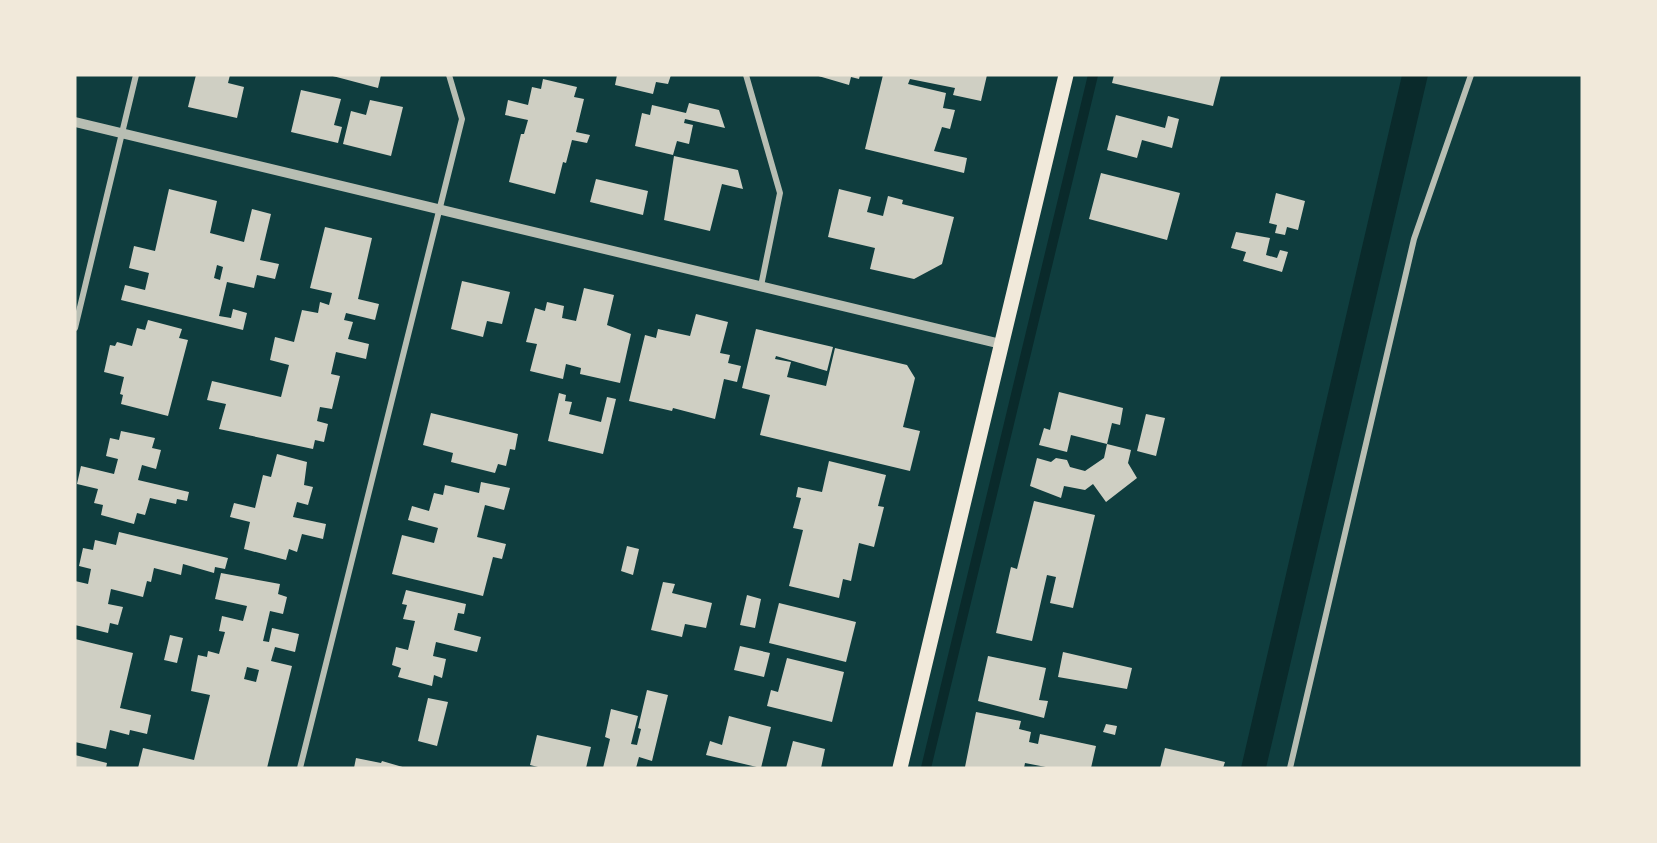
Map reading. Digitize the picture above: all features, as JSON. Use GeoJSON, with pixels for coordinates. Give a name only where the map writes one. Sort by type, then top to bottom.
{"type":"FeatureCollection","features":[{"type":"Feature","properties":{"kind":"main road"},"geometry":{"type":"LineString","coordinates":[[900,768],[1066,75]]}},
{"type":"Feature","properties":{"kind":"street"},"geometry":{"type":"LineString","coordinates":[[75,328],[136,75]]}},
{"type":"Feature","properties":{"kind":"street"},"geometry":{"type":"LineString","coordinates":[[300,768],[462,119],[449,75]]}},
{"type":"Feature","properties":{"kind":"street"},"geometry":{"type":"LineString","coordinates":[[746,75],[780,193],[761,286]]}},
{"type":"Feature","properties":{"kind":"street"},"geometry":{"type":"LineString","coordinates":[[1290,768],[1414,239],[1471,75]]}},
{"type":"Feature","properties":{"kind":"street"},"geometry":{"type":"LineString","coordinates":[[75,122],[1001,344]]}},
{"type":"Feature","properties":{"kind":"water"},"geometry":{"type":"Polygon","coordinates":[[[1402,75],[1428,75],[1266,768],[1241,768],[1402,75]]]}},
{"type":"Feature","properties":{"kind":"building"},"geometry":{"type":"Polygon","coordinates":[[[196,75],[230,75],[228,83],[244,87],[237,118],[188,107],[196,75]]]}},
{"type":"Feature","properties":{"kind":"building"},"geometry":{"type":"Polygon","coordinates":[[[329,75],[381,75],[378,88],[329,75]]]}},
{"type":"Feature","properties":{"kind":"building"},"geometry":{"type":"Polygon","coordinates":[[[617,75],[671,75],[668,84],[656,82],[653,94],[615,85],[617,75]]]}},
{"type":"Feature","properties":{"kind":"building"},"geometry":{"type":"Polygon","coordinates":[[[815,75],[860,75],[859,79],[851,77],[849,85],[815,75]]]}},
{"type":"Feature","properties":{"kind":"building"},"geometry":{"type":"Polygon","coordinates":[[[883,75],[987,75],[981,101],[953,95],[955,88],[910,79],[908,84],[946,93],[943,108],[955,110],[950,129],[942,127],[934,151],[967,158],[964,173],[865,149],[883,75]]]}},
{"type":"Feature","properties":{"kind":"building"},"geometry":{"type":"Polygon","coordinates":[[[1114,75],[1221,75],[1213,106],[1112,83],[1114,75]]]}},
{"type":"Feature","properties":{"kind":"building"},"geometry":{"type":"Polygon","coordinates":[[[543,79],[577,87],[574,97],[584,99],[576,132],[590,135],[587,143],[572,140],[566,163],[563,162],[555,194],[509,182],[521,134],[524,134],[528,120],[505,115],[508,100],[528,105],[532,87],[541,89],[543,79]]]}},
{"type":"Feature","properties":{"kind":"building"},"geometry":{"type":"Polygon","coordinates":[[[301,90],[341,99],[334,125],[342,127],[338,143],[291,132],[301,90]]]}},
{"type":"Feature","properties":{"kind":"building"},"geometry":{"type":"Polygon","coordinates":[[[370,100],[403,107],[391,156],[343,144],[351,111],[366,115],[370,100]]]}},
{"type":"Feature","properties":{"kind":"building"},"geometry":{"type":"Polygon","coordinates":[[[689,103],[719,110],[725,128],[685,119],[684,123],[693,125],[689,144],[677,141],[673,155],[635,146],[642,113],[650,115],[652,105],[686,113],[689,103]]]}},
{"type":"Feature","properties":{"kind":"building"},"geometry":{"type":"Polygon","coordinates":[[[1116,115],[1165,128],[1168,116],[1179,119],[1172,148],[1142,140],[1137,158],[1107,150],[1116,115]]]}},
{"type":"Feature","properties":{"kind":"building"},"geometry":{"type":"Polygon","coordinates":[[[674,156],[738,170],[743,189],[722,184],[710,231],[664,220],[674,156]]]}},
{"type":"Feature","properties":{"kind":"building"},"geometry":{"type":"Polygon","coordinates":[[[1101,173],[1180,193],[1167,240],[1089,219],[1101,173]]]}},
{"type":"Feature","properties":{"kind":"building"},"geometry":{"type":"Polygon","coordinates":[[[596,179],[648,191],[643,215],[590,202],[596,179]]]}},
{"type":"Feature","properties":{"kind":"building"},"geometry":{"type":"Polygon","coordinates":[[[169,189],[217,201],[210,233],[244,242],[252,209],[271,214],[260,260],[279,264],[275,279],[257,275],[254,288],[227,282],[219,316],[231,318],[233,309],[247,313],[243,330],[121,300],[125,285],[145,290],[149,273],[129,268],[134,246],[155,251],[169,189]],[[217,265],[214,278],[220,280],[223,267],[217,265]]]}},
{"type":"Feature","properties":{"kind":"building"},"geometry":{"type":"Polygon","coordinates":[[[839,189],[871,197],[867,212],[883,216],[888,196],[903,200],[902,204],[954,217],[942,264],[914,279],[870,269],[875,248],[828,237],[839,189]]]}},
{"type":"Feature","properties":{"kind":"building"},"geometry":{"type":"Polygon","coordinates":[[[1276,193],[1305,201],[1298,230],[1287,227],[1285,235],[1275,233],[1277,225],[1269,223],[1276,193]]]}},
{"type":"Feature","properties":{"kind":"building"},"geometry":{"type":"Polygon","coordinates":[[[325,227],[372,238],[358,299],[379,304],[375,320],[346,313],[344,320],[353,322],[348,339],[369,344],[366,359],[336,352],[331,374],[340,376],[332,409],[320,407],[317,421],[328,424],[324,442],[315,440],[313,449],[219,429],[226,404],[207,400],[212,381],[281,397],[289,365],[270,360],[275,337],[294,342],[302,310],[318,313],[320,302],[329,305],[332,293],[310,288],[325,227]]]}},
{"type":"Feature","properties":{"kind":"building"},"geometry":{"type":"Polygon","coordinates":[[[1236,232],[1270,238],[1266,255],[1277,258],[1280,250],[1288,252],[1282,272],[1243,261],[1246,252],[1231,248],[1236,232]]]}},
{"type":"Feature","properties":{"kind":"building"},"geometry":{"type":"Polygon","coordinates":[[[462,281],[510,292],[502,324],[487,321],[483,337],[451,329],[462,281]]]}},
{"type":"Feature","properties":{"kind":"building"},"geometry":{"type":"Polygon","coordinates":[[[584,288],[614,295],[607,325],[631,334],[620,383],[580,374],[581,368],[566,364],[563,379],[530,371],[537,344],[526,342],[535,308],[545,311],[547,302],[564,306],[562,318],[576,321],[584,288]]]}},
{"type":"Feature","properties":{"kind":"building"},"geometry":{"type":"Polygon","coordinates":[[[696,314],[728,322],[720,353],[730,355],[728,363],[741,366],[737,382],[724,379],[715,419],[673,408],[672,411],[629,401],[645,335],[656,338],[658,329],[690,336],[696,314]]]}},
{"type":"Feature","properties":{"kind":"building"},"geometry":{"type":"Polygon","coordinates":[[[148,320],[182,329],[179,338],[188,340],[168,416],[121,404],[123,395],[120,394],[124,377],[104,372],[110,345],[115,346],[117,342],[132,346],[137,328],[145,330],[148,320]]]}},
{"type":"Feature","properties":{"kind":"building"},"geometry":{"type":"Polygon","coordinates":[[[756,329],[833,347],[827,371],[776,356],[775,359],[791,362],[787,377],[826,386],[835,348],[907,365],[915,378],[903,427],[920,431],[910,471],[760,435],[770,395],[742,388],[756,329]]]}},
{"type":"Feature","properties":{"kind":"building"},"geometry":{"type":"Polygon","coordinates":[[[1059,392],[1123,408],[1120,425],[1112,423],[1107,444],[1071,435],[1067,452],[1039,445],[1044,428],[1050,430],[1059,392]]]}},
{"type":"Feature","properties":{"kind":"building"},"geometry":{"type":"Polygon","coordinates":[[[559,393],[566,395],[565,401],[572,402],[569,414],[601,422],[607,397],[616,399],[603,454],[548,441],[559,393]]]}},
{"type":"Feature","properties":{"kind":"building"},"geometry":{"type":"Polygon","coordinates":[[[431,413],[518,434],[515,450],[510,449],[506,466],[498,464],[495,473],[451,462],[453,453],[423,445],[431,413]]]}},
{"type":"Feature","properties":{"kind":"building"},"geometry":{"type":"Polygon","coordinates":[[[1146,414],[1165,418],[1156,456],[1137,451],[1146,414]]]}},
{"type":"Feature","properties":{"kind":"building"},"geometry":{"type":"Polygon","coordinates":[[[121,431],[155,438],[152,448],[161,450],[156,469],[142,465],[138,480],[189,492],[187,501],[177,499],[176,504],[150,498],[145,515],[137,513],[134,524],[101,515],[103,505],[94,503],[98,489],[77,484],[81,466],[114,474],[118,459],[106,456],[110,438],[119,440],[121,431]]]}},
{"type":"Feature","properties":{"kind":"building"},"geometry":{"type":"Polygon","coordinates":[[[1107,444],[1131,450],[1128,463],[1137,478],[1106,502],[1093,484],[1085,490],[1064,486],[1061,498],[1030,486],[1037,458],[1051,462],[1056,458],[1067,460],[1070,467],[1085,471],[1104,458],[1107,444]]]}},
{"type":"Feature","properties":{"kind":"building"},"geometry":{"type":"Polygon","coordinates":[[[277,454],[307,462],[304,485],[313,487],[308,505],[297,502],[293,517],[326,524],[323,539],[302,534],[297,552],[289,549],[286,560],[244,549],[250,522],[230,517],[234,503],[255,508],[263,475],[271,477],[277,454]]]}},
{"type":"Feature","properties":{"kind":"building"},"geometry":{"type":"Polygon","coordinates":[[[829,461],[886,475],[878,506],[884,507],[874,547],[859,543],[851,581],[843,579],[839,598],[789,586],[803,530],[793,528],[801,498],[796,497],[798,487],[822,492],[829,461]]]}},
{"type":"Feature","properties":{"kind":"building"},"geometry":{"type":"Polygon","coordinates":[[[481,482],[510,488],[504,510],[485,505],[477,537],[506,544],[502,559],[493,557],[483,596],[392,574],[402,535],[434,543],[438,528],[408,520],[412,506],[429,511],[434,493],[443,495],[445,485],[479,493],[481,482]]]}},
{"type":"Feature","properties":{"kind":"building"},"geometry":{"type":"Polygon","coordinates":[[[1034,501],[1095,515],[1073,608],[1050,603],[1056,577],[1047,575],[1032,641],[996,633],[1011,567],[1017,569],[1034,501]]]}},
{"type":"Feature","properties":{"kind":"building"},"geometry":{"type":"Polygon","coordinates":[[[119,532],[228,558],[225,569],[215,567],[214,573],[183,564],[181,575],[154,568],[151,582],[147,581],[143,597],[111,589],[108,604],[123,607],[118,625],[110,623],[108,633],[75,625],[75,581],[88,584],[91,569],[79,566],[83,548],[93,550],[95,540],[116,545],[119,532]]]}},
{"type":"Feature","properties":{"kind":"building"},"geometry":{"type":"Polygon","coordinates":[[[627,546],[639,549],[633,575],[621,571],[627,546]]]}},
{"type":"Feature","properties":{"kind":"building"},"geometry":{"type":"Polygon","coordinates":[[[221,573],[280,584],[278,594],[287,597],[283,614],[270,611],[263,641],[269,642],[272,628],[299,634],[295,652],[275,647],[271,661],[292,666],[267,768],[138,768],[143,748],[194,760],[210,695],[191,691],[198,655],[207,657],[208,651],[219,654],[225,632],[219,631],[222,616],[243,621],[247,606],[215,599],[221,573]],[[247,667],[244,679],[256,682],[259,670],[247,667]]]}},
{"type":"Feature","properties":{"kind":"building"},"geometry":{"type":"Polygon","coordinates":[[[663,582],[675,584],[672,593],[712,603],[706,628],[685,624],[682,637],[651,630],[663,582]]]}},
{"type":"Feature","properties":{"kind":"building"},"geometry":{"type":"Polygon","coordinates":[[[406,590],[466,604],[464,614],[458,613],[454,630],[481,637],[477,652],[436,642],[433,656],[446,659],[442,678],[434,675],[432,686],[398,677],[401,668],[392,665],[396,647],[408,650],[415,621],[403,619],[407,605],[402,604],[406,590]]]}},
{"type":"Feature","properties":{"kind":"building"},"geometry":{"type":"Polygon","coordinates":[[[747,595],[761,599],[755,628],[740,625],[747,595]]]}},
{"type":"Feature","properties":{"kind":"building"},"geometry":{"type":"Polygon","coordinates":[[[779,603],[856,622],[846,662],[769,643],[779,603]]]}},
{"type":"Feature","properties":{"kind":"building"},"geometry":{"type":"Polygon","coordinates":[[[170,635],[183,638],[177,663],[164,660],[170,635]]]}},
{"type":"Feature","properties":{"kind":"building"},"geometry":{"type":"Polygon","coordinates":[[[75,639],[133,653],[120,708],[151,715],[147,734],[130,730],[129,735],[110,730],[106,749],[75,742],[75,639]]]}},
{"type":"Feature","properties":{"kind":"building"},"geometry":{"type":"Polygon","coordinates":[[[740,646],[770,653],[764,677],[734,670],[740,646]]]}},
{"type":"Feature","properties":{"kind":"building"},"geometry":{"type":"Polygon","coordinates":[[[1063,652],[1132,668],[1127,689],[1058,677],[1063,652]]]}},
{"type":"Feature","properties":{"kind":"building"},"geometry":{"type":"Polygon","coordinates":[[[988,656],[1046,668],[1039,700],[1048,701],[1044,718],[978,701],[988,656]]]}},
{"type":"Feature","properties":{"kind":"building"},"geometry":{"type":"Polygon","coordinates":[[[787,658],[844,672],[832,722],[767,706],[771,690],[778,692],[787,658]]]}},
{"type":"Feature","properties":{"kind":"building"},"geometry":{"type":"Polygon","coordinates":[[[647,690],[668,695],[652,761],[639,757],[636,768],[603,768],[610,739],[605,737],[611,709],[638,716],[631,744],[637,745],[641,729],[638,728],[647,690]]]}},
{"type":"Feature","properties":{"kind":"building"},"geometry":{"type":"Polygon","coordinates":[[[428,698],[448,702],[437,746],[418,741],[428,698]]]}},
{"type":"Feature","properties":{"kind":"building"},"geometry":{"type":"Polygon","coordinates":[[[976,712],[1021,721],[1019,729],[1031,732],[1029,742],[1038,744],[1040,734],[1096,746],[1091,768],[1051,768],[1025,763],[1024,768],[965,767],[976,712]]]}},
{"type":"Feature","properties":{"kind":"building"},"geometry":{"type":"Polygon","coordinates":[[[729,716],[771,727],[761,768],[706,755],[710,741],[722,745],[729,716]]]}},
{"type":"Feature","properties":{"kind":"building"},"geometry":{"type":"Polygon","coordinates":[[[1106,724],[1117,726],[1115,735],[1103,732],[1106,724]]]}},
{"type":"Feature","properties":{"kind":"building"},"geometry":{"type":"Polygon","coordinates":[[[537,735],[591,747],[586,768],[542,768],[530,765],[537,735]]]}},
{"type":"Feature","properties":{"kind":"building"},"geometry":{"type":"Polygon","coordinates":[[[793,741],[825,749],[821,768],[786,768],[793,741]]]}},
{"type":"Feature","properties":{"kind":"building"},"geometry":{"type":"Polygon","coordinates":[[[1165,748],[1225,762],[1223,768],[1160,768],[1165,748]]]}},
{"type":"Feature","properties":{"kind":"building"},"geometry":{"type":"Polygon","coordinates":[[[75,755],[107,763],[106,768],[75,768],[75,755]]]}},
{"type":"Feature","properties":{"kind":"building"},"geometry":{"type":"Polygon","coordinates":[[[356,758],[381,763],[382,761],[406,768],[354,768],[356,758]]]}},
{"type":"Feature","properties":{"kind":"waterway"},"geometry":{"type":"LineString","coordinates":[[926,768],[1093,75]]}}]}
